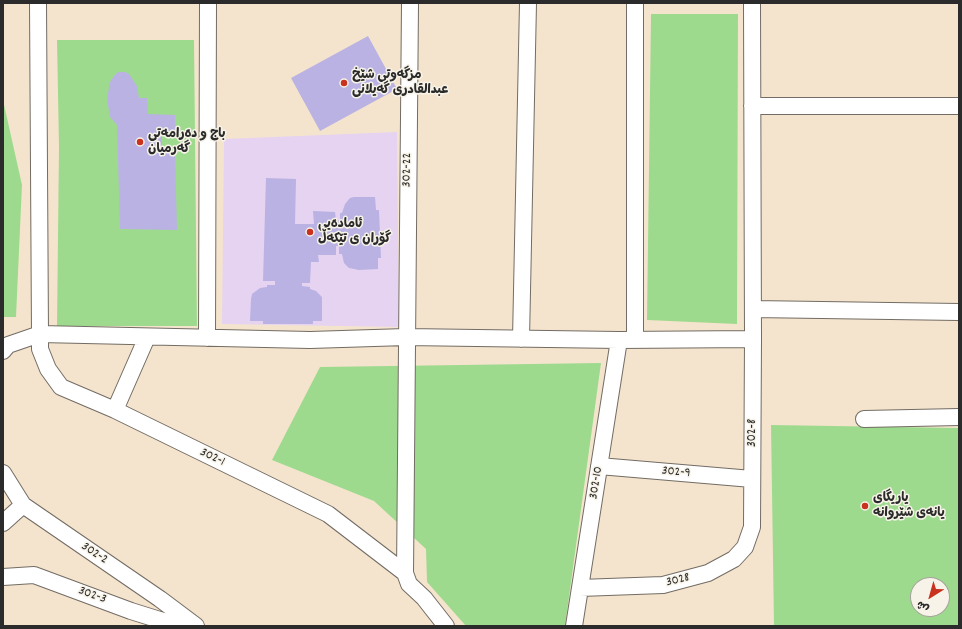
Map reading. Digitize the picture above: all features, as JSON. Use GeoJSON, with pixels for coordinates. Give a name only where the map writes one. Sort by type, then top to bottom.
{"type":"FeatureCollection","features":[{"type":"Feature","properties":{"kind":"street","name":"302-1"},"geometry":{"type":"LineString","coordinates":[[38,3],[40,349],[48,369],[61,387],[115,410],[328,514],[404,573]]}},
{"type":"Feature","properties":{"kind":"street"},"geometry":{"type":"LineString","coordinates":[[207,338],[208,3]]}},
{"type":"Feature","properties":{"kind":"street","name":"302-22"},"geometry":{"type":"LineString","coordinates":[[404,573],[410,3]]}},
{"type":"Feature","properties":{"kind":"street"},"geometry":{"type":"LineString","coordinates":[[521,338],[528,3]]}},
{"type":"Feature","properties":{"kind":"street"},"geometry":{"type":"LineString","coordinates":[[635,340],[636,3]]}},
{"type":"Feature","properties":{"kind":"street","name":"302-8"},"geometry":{"type":"LineString","coordinates":[[752,3],[752,528]]}},
{"type":"Feature","properties":{"kind":"street"},"geometry":{"type":"LineString","coordinates":[[752,106],[959,106]]}},
{"type":"Feature","properties":{"kind":"street"},"geometry":{"type":"LineString","coordinates":[[753,309],[959,312]]}},
{"type":"Feature","properties":{"kind":"street"},"geometry":{"type":"LineString","coordinates":[[5,348],[40,334],[310,340],[406,337],[619,340],[753,339]]}},
{"type":"Feature","properties":{"kind":"street"},"geometry":{"type":"LineString","coordinates":[[115,410],[147,337]]}},
{"type":"Feature","properties":{"kind":"street","name":"302-10"},"geometry":{"type":"LineString","coordinates":[[574,626],[619,340]]}},
{"type":"Feature","properties":{"kind":"street"},"geometry":{"type":"LineString","coordinates":[[864,419],[959,417]]}},
{"type":"Feature","properties":{"kind":"street","name":"302-9"},"geometry":{"type":"LineString","coordinates":[[599,466],[752,479]]}},
{"type":"Feature","properties":{"kind":"street","name":"302-2"},"geometry":{"type":"LineString","coordinates":[[3,473],[23,505],[160,599],[196,626]]}},
{"type":"Feature","properties":{"kind":"street"},"geometry":{"type":"LineString","coordinates":[[3,523],[23,505]]}},
{"type":"Feature","properties":{"kind":"street","name":"3028"},"geometry":{"type":"LineString","coordinates":[[580,588],[663,585],[708,573],[734,559],[745,547],[752,528]]}},
{"type":"Feature","properties":{"kind":"street"},"geometry":{"type":"LineString","coordinates":[[404,573],[409,584],[424,598],[441,624]]}},
{"type":"Feature","properties":{"kind":"street","name":"302-3"},"geometry":{"type":"LineString","coordinates":[[3,577],[34,575],[131,611],[179,626]]}},
{"type":"Feature","properties":{"kind":"shaded area","name":"ئامادەیی گۆران ی تێکەڵ"},"geometry":{"type":"Polygon","coordinates":[[[397,132],[399,327],[222,324],[224,139],[397,132]]]}},
{"type":"Feature","properties":{"kind":"green space"},"geometry":{"type":"Polygon","coordinates":[[[651,14],[738,14],[737,324],[647,320],[651,14]]]}},
{"type":"Feature","properties":{"kind":"green space"},"geometry":{"type":"Polygon","coordinates":[[[57,40],[194,40],[197,326],[57,326],[59,147],[57,40]]]}},
{"type":"Feature","properties":{"kind":"green space"},"geometry":{"type":"Polygon","coordinates":[[[3,100],[22,185],[16,317],[3,317],[3,100]]]}},
{"type":"Feature","properties":{"kind":"green space"},"geometry":{"type":"Polygon","coordinates":[[[601,363],[565,626],[466,626],[427,582],[426,549],[374,501],[272,460],[320,367],[601,363]]]}},
{"type":"Feature","properties":{"kind":"green space","name":"یاریگای یانەی شێروانە"},"geometry":{"type":"Polygon","coordinates":[[[771,425],[959,428],[959,626],[774,626],[771,425]]]}},
{"type":"Feature","properties":{"kind":"building","name":"مزگەوتی شێخ عبدالقادری گەیلانی"},"geometry":{"type":"Polygon","coordinates":[[[368,36],[397,89],[320,131],[291,78],[368,36]]]}},
{"type":"Feature","properties":{"kind":"building","name":"باج و دەرامەتی گەرمیان"},"geometry":{"type":"Polygon","coordinates":[[[118,72],[125,72],[129,74],[137,86],[139,98],[147,98],[148,114],[175,115],[175,132],[162,132],[162,151],[175,152],[177,230],[120,229],[117,125],[110,117],[107,99],[110,82],[118,72]]]}},
{"type":"Feature","properties":{"kind":"building"},"geometry":{"type":"Polygon","coordinates":[[[266,178],[296,179],[295,224],[314,224],[313,211],[335,212],[336,220],[340,220],[340,213],[342,213],[345,204],[350,198],[375,197],[376,210],[379,210],[381,258],[378,258],[378,269],[359,270],[349,268],[344,263],[342,254],[339,254],[339,246],[336,246],[336,255],[318,255],[319,262],[311,262],[310,283],[302,283],[302,286],[310,287],[310,289],[316,291],[322,297],[322,321],[313,321],[313,324],[263,324],[263,321],[250,321],[252,294],[260,288],[267,287],[267,285],[275,285],[275,281],[263,281],[266,178]]]}},
{"type":"Feature","properties":{"kind":"place","name":"مزگەوتی شێخ عبدالقادری گەیلانی"},"geometry":{"type":"Point","coordinates":[344,83]}},
{"type":"Feature","properties":{"kind":"place","name":"باج و دەرامەتی گەرمیان"},"geometry":{"type":"Point","coordinates":[140,142]}},
{"type":"Feature","properties":{"kind":"place","name":"ئامادەیی گۆران ی تێکەڵ"},"geometry":{"type":"Point","coordinates":[310,232]}},
{"type":"Feature","properties":{"kind":"place","name":"یاریگای یانەی شێروانە"},"geometry":{"type":"Point","coordinates":[865,506]}}]}
